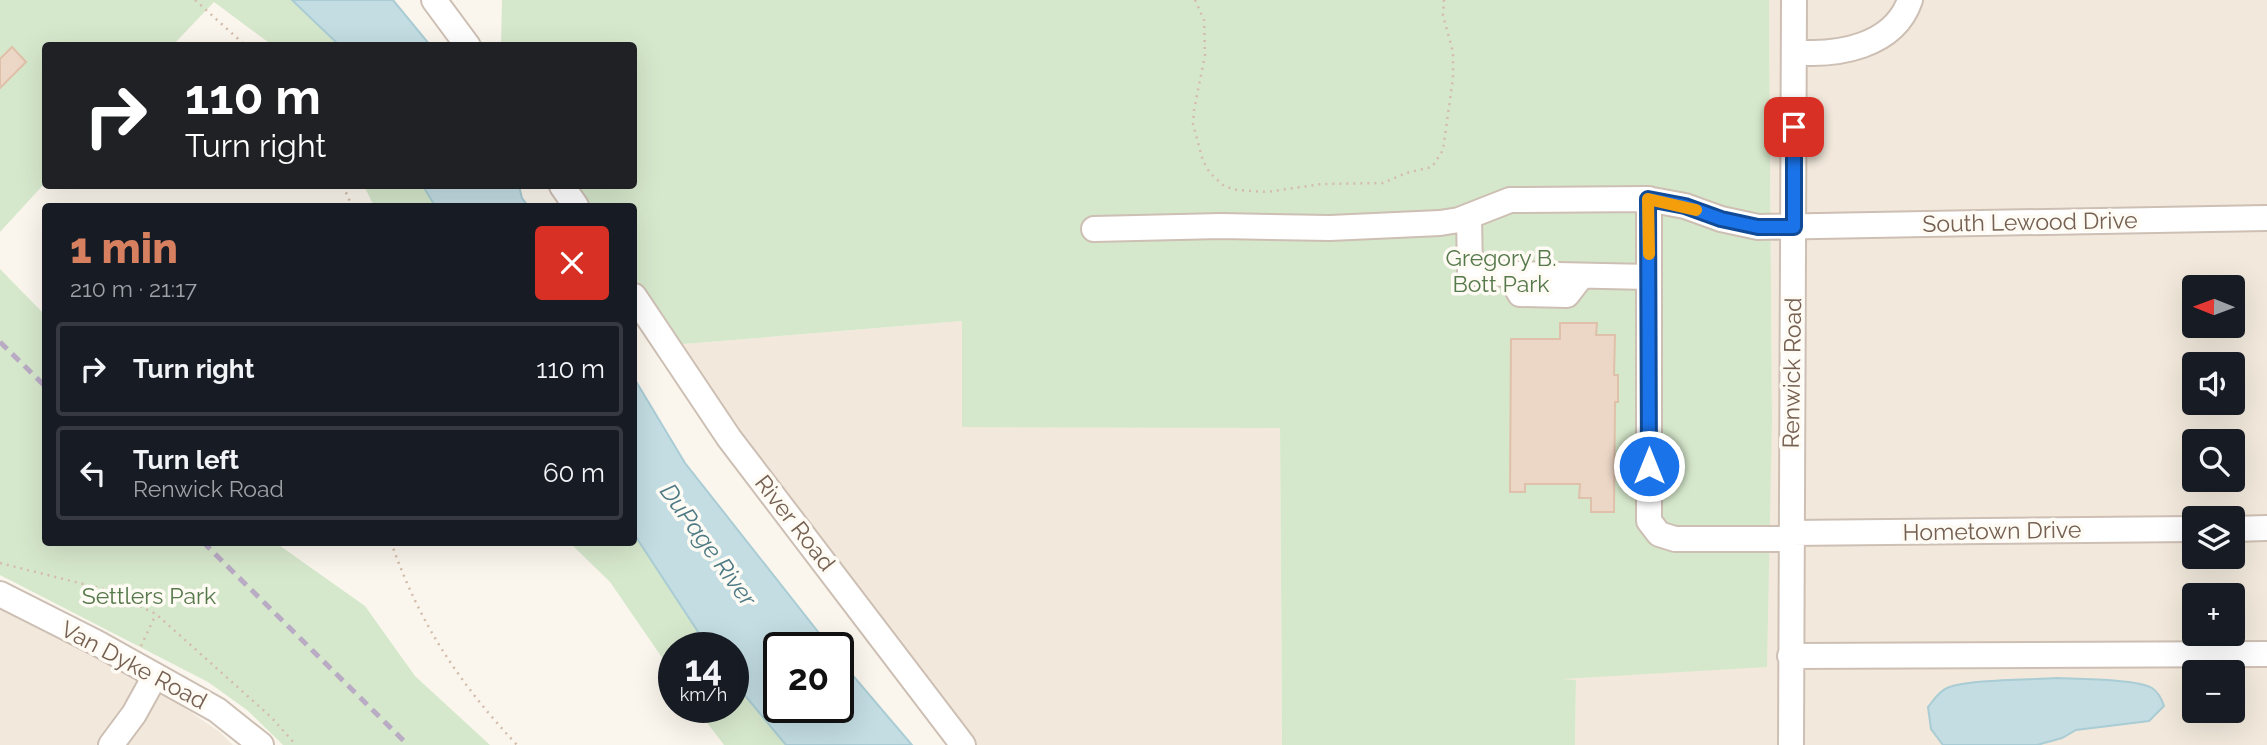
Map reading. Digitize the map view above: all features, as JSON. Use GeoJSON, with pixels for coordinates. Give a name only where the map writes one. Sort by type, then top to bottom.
{"type":"FeatureCollection","features":[{"type":"Feature","properties":{"kind":"street"},"geometry":{"type":"LineString","coordinates":[[433,0],[465,42]]}},
{"type":"Feature","properties":{"kind":"street","name":"Renwick Road"},"geometry":{"type":"LineString","coordinates":[[1791,745],[1794,0]]}},
{"type":"Feature","properties":{"kind":"street"},"geometry":{"type":"LineString","coordinates":[[1794,52],[1819,54],[1848,50],[1881,37],[1905,14],[1910,0]]}},
{"type":"Feature","properties":{"kind":"street"},"geometry":{"type":"LineString","coordinates":[[1469,215],[1470,273],[1509,275],[1520,294],[1567,295],[1581,277],[1649,277],[1648,199]]}},
{"type":"Feature","properties":{"kind":"street","name":"South Lewood Drive"},"geometry":{"type":"LineString","coordinates":[[1094,229],[1221,226],[1331,228],[1440,223],[1510,200],[1648,199],[1685,206],[1721,219],[1758,227],[2267,218]]}},
{"type":"Feature","properties":{"kind":"street","name":"Hometown Drive"},"geometry":{"type":"LineString","coordinates":[[1649,277],[1649,521],[1660,534],[1675,539],[2182,529]]}},
{"type":"Feature","properties":{"kind":"street","name":"River Road"},"geometry":{"type":"LineString","coordinates":[[637,300],[729,438],[963,745]]}},
{"type":"Feature","properties":{"kind":"street"},"geometry":{"type":"LineString","coordinates":[[2245,528],[2267,528]]}},
{"type":"Feature","properties":{"kind":"street","name":"Van Dyke Road"},"geometry":{"type":"LineString","coordinates":[[0,594],[217,710],[261,745]]}},
{"type":"Feature","properties":{"kind":"street"},"geometry":{"type":"LineString","coordinates":[[1790,656],[2267,654]]}},
{"type":"Feature","properties":{"kind":"street"},"geometry":{"type":"LineString","coordinates":[[111,745],[134,714],[155,676]]}},
{"type":"Feature","properties":{"kind":"path"},"geometry":{"type":"LineString","coordinates":[[195,0],[242,42]]}},
{"type":"Feature","properties":{"kind":"path"},"geometry":{"type":"LineString","coordinates":[[1195,0],[1204,20],[1205,55],[1193,117],[1203,161],[1210,173],[1224,186],[1237,190],[1267,192],[1322,184],[1383,183],[1406,173],[1432,167],[1443,150],[1453,78],[1453,52],[1443,15],[1444,0]]}},
{"type":"Feature","properties":{"kind":"path"},"geometry":{"type":"LineString","coordinates":[[393,546],[415,603],[432,636],[486,713],[517,745]]}},
{"type":"Feature","properties":{"kind":"path"},"geometry":{"type":"LineString","coordinates":[[0,563],[103,589],[156,614],[271,717],[296,745]]}},
{"type":"Feature","properties":{"kind":"path"},"geometry":{"type":"LineString","coordinates":[[133,663],[156,614]]}},
{"type":"Feature","properties":{"kind":"shaded area"},"geometry":{"type":"Polygon","coordinates":[[[1769,0],[2267,0],[2267,745],[1575,745],[1576,680],[1548,679],[1772,419],[1769,0]]]}},
{"type":"Feature","properties":{"kind":"shaded area"},"geometry":{"type":"Polygon","coordinates":[[[962,321],[963,427],[1280,427],[1282,745],[947,745],[683,387],[672,345],[962,321]]]}},
{"type":"Feature","properties":{"kind":"shaded area"},"geometry":{"type":"Polygon","coordinates":[[[0,582],[220,732],[233,745],[0,745],[0,582]]]}},
{"type":"Feature","properties":{"kind":"green space"},"geometry":{"type":"Polygon","coordinates":[[[0,0],[292,0],[336,42],[268,42],[214,2],[176,42],[42,42],[42,186],[0,232],[0,0]]]}},
{"type":"Feature","properties":{"kind":"green space","name":"Gregory B. Bott Park"},"geometry":{"type":"Polygon","coordinates":[[[502,0],[1769,0],[1772,419],[1767,667],[1562,679],[1576,680],[1575,745],[1282,745],[1280,428],[962,427],[962,321],[672,345],[637,291],[637,203],[579,203],[570,189],[637,189],[637,42],[501,42],[502,0]]]}},
{"type":"Feature","properties":{"kind":"green space"},"geometry":{"type":"Polygon","coordinates":[[[366,189],[425,189],[433,203],[372,203],[366,189]]]}},
{"type":"Feature","properties":{"kind":"green space","name":"Settlers Park"},"geometry":{"type":"Polygon","coordinates":[[[0,269],[42,312],[42,546],[280,546],[365,606],[415,676],[490,745],[283,745],[247,710],[208,682],[0,575],[0,269]]]}},
{"type":"Feature","properties":{"kind":"green space"},"geometry":{"type":"Polygon","coordinates":[[[637,539],[698,632],[658,632],[658,652],[610,582],[573,546],[637,546],[637,539]]]}},
{"type":"Feature","properties":{"kind":"green space"},"geometry":{"type":"Polygon","coordinates":[[[749,700],[763,717],[763,723],[768,723],[786,745],[724,745],[707,723],[749,723],[749,700]]]}},
{"type":"Feature","properties":{"kind":"water"},"geometry":{"type":"Polygon","coordinates":[[[292,0],[393,0],[428,42],[336,42],[292,0]]]}},
{"type":"Feature","properties":{"kind":"water"},"geometry":{"type":"Polygon","coordinates":[[[425,189],[520,189],[526,203],[433,203],[425,189]]]}},
{"type":"Feature","properties":{"kind":"water","name":"DuPage River"},"geometry":{"type":"Polygon","coordinates":[[[637,383],[685,463],[818,632],[763,632],[763,717],[749,700],[749,632],[698,632],[637,539],[637,383]]]}},
{"type":"Feature","properties":{"kind":"water"},"geometry":{"type":"Polygon","coordinates":[[[854,677],[912,745],[786,745],[768,723],[854,723],[854,677]]]}},
{"type":"Feature","properties":{"kind":"water"},"geometry":{"type":"Polygon","coordinates":[[[2057,678],[2121,681],[2144,685],[2156,692],[2164,706],[2149,721],[2076,730],[2062,738],[2037,745],[1943,745],[1931,729],[1928,707],[1947,688],[1984,681],[2057,678]]]}},
{"type":"Feature","properties":{"kind":"building"},"geometry":{"type":"Polygon","coordinates":[[[12,47],[26,62],[0,88],[0,59],[12,47]]]}},
{"type":"Feature","properties":{"kind":"building"},"geometry":{"type":"Polygon","coordinates":[[[1560,323],[1597,323],[1596,335],[1615,335],[1614,375],[1618,375],[1618,402],[1615,402],[1614,512],[1591,512],[1591,498],[1579,498],[1580,484],[1525,484],[1525,492],[1510,492],[1511,339],[1560,339],[1560,323]]]}},
{"type":"Feature","properties":{"kind":"railway"},"geometry":{"type":"LineString","coordinates":[[0,342],[42,383]]}},
{"type":"Feature","properties":{"kind":"railway"},"geometry":{"type":"LineString","coordinates":[[207,546],[408,745]]}},
{"type":"Feature","properties":{"kind":"slow traffic"},"geometry":{"type":"LineString","coordinates":[[1649,254],[1648,199],[1696,210]]}},
{"type":"Feature","properties":{"kind":"route"},"geometry":{"type":"LineString","coordinates":[[1649,466],[1648,199],[1685,206],[1721,219],[1758,227],[1794,227],[1794,127]]}}]}
